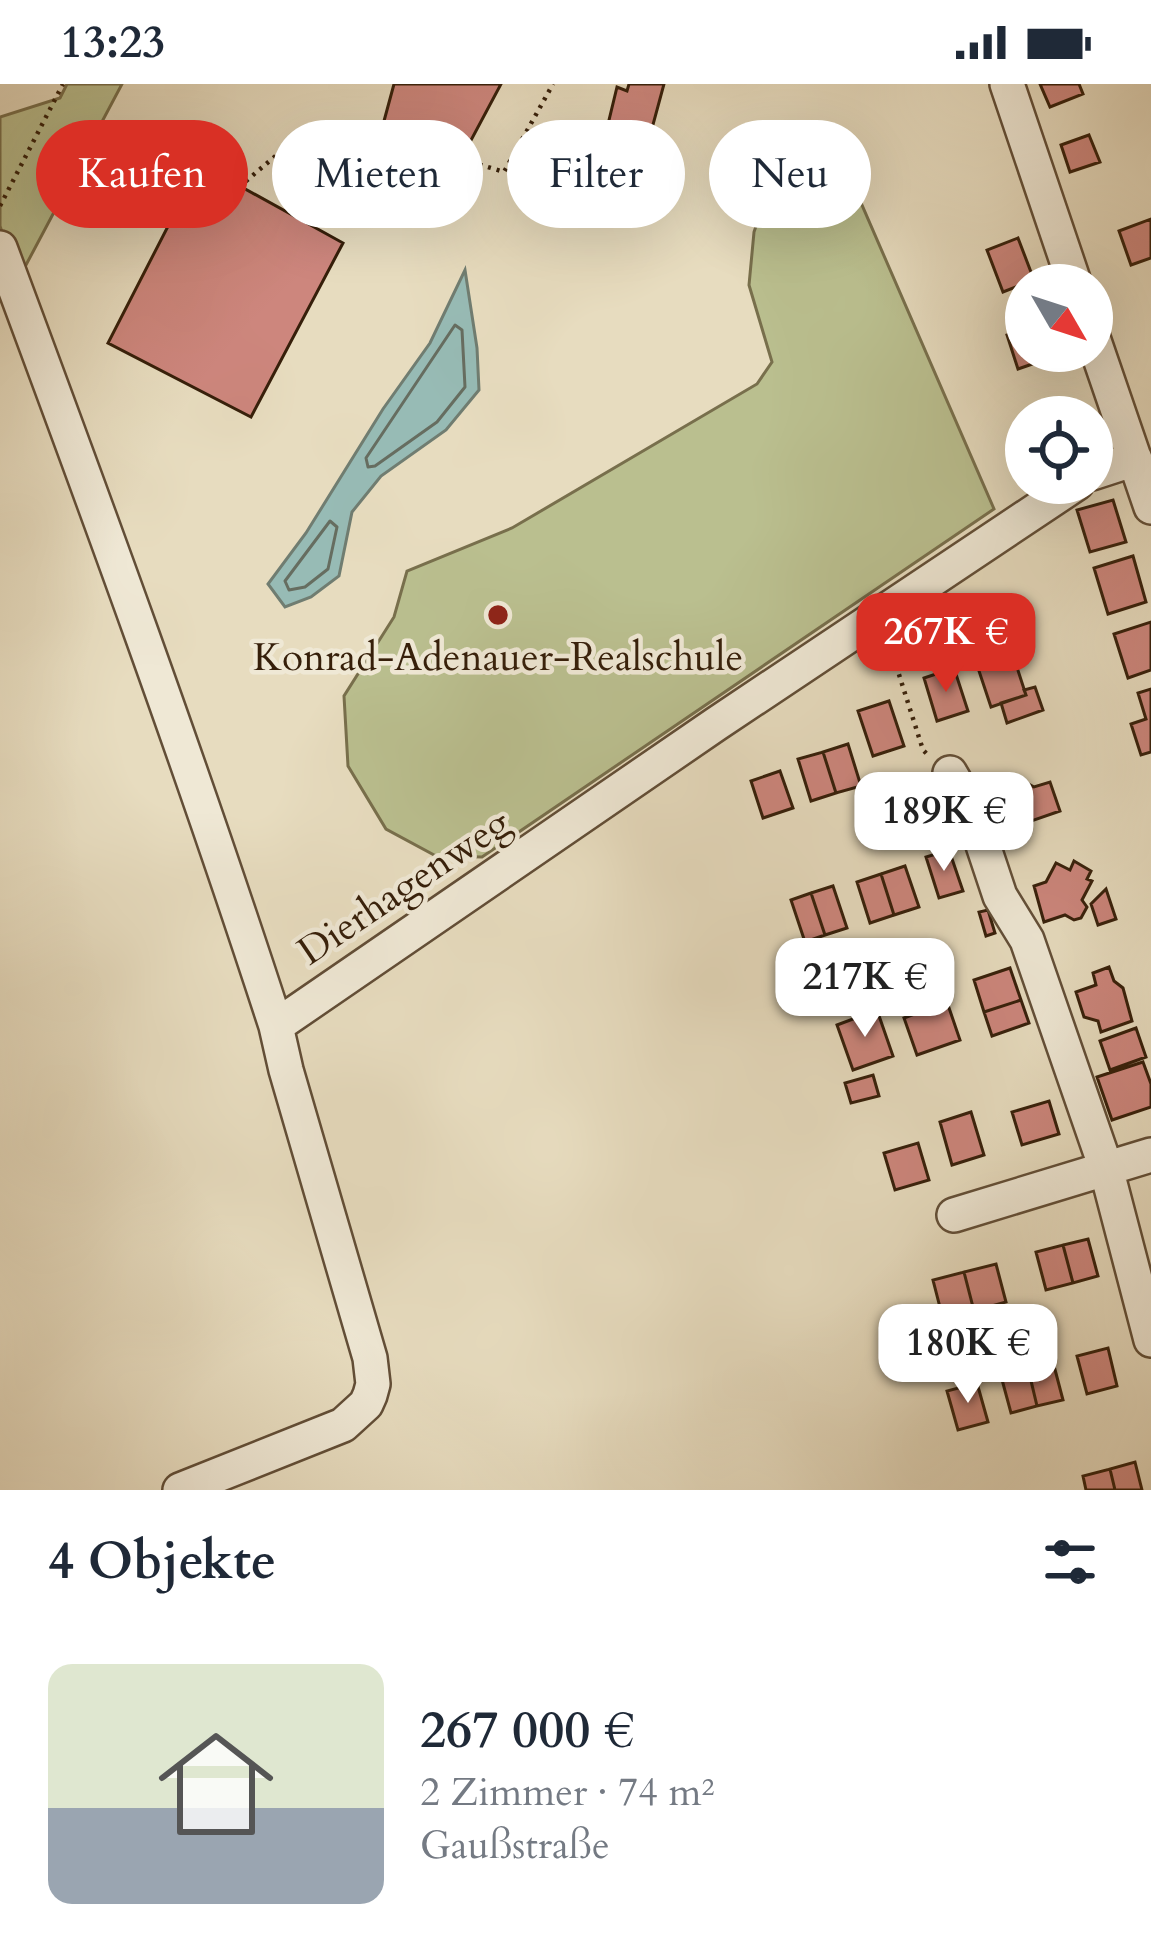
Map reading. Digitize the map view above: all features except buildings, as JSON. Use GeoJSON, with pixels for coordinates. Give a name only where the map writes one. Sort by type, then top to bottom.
{"type":"FeatureCollection","features":[{"type":"Feature","properties":{"kind":"street"},"geometry":{"type":"LineString","coordinates":[[1007,84],[1068,264]]}},
{"type":"Feature","properties":{"kind":"street"},"geometry":{"type":"LineString","coordinates":[[0,248],[226,874],[275,1026],[370,1358],[373,1384],[366,1405],[343,1425],[180,1490]]}},
{"type":"Feature","properties":{"kind":"street"},"geometry":{"type":"LineString","coordinates":[[1105,372],[1151,507]]}},
{"type":"Feature","properties":{"kind":"street"},"geometry":{"type":"LineString","coordinates":[[1113,466],[1135,459]]}},
{"type":"Feature","properties":{"kind":"street","name":"Dierhagenweg"},"geometry":{"type":"LineString","coordinates":[[275,1026],[1046,504]]}},
{"type":"Feature","properties":{"kind":"street"},"geometry":{"type":"LineString","coordinates":[[950,772],[971,809],[1000,896],[1027,940],[1106,1168],[1151,1340]]}},
{"type":"Feature","properties":{"kind":"street"},"geometry":{"type":"LineString","coordinates":[[954,1215],[1151,1155]]}},
{"type":"Feature","properties":{"kind":"path"},"geometry":{"type":"LineString","coordinates":[[0,206],[63,84]]}},
{"type":"Feature","properties":{"kind":"path"},"geometry":{"type":"LineString","coordinates":[[248,179],[279,153],[321,138],[370,131],[504,172],[553,84]]}},
{"type":"Feature","properties":{"kind":"path"},"geometry":{"type":"LineString","coordinates":[[878,616],[922,750],[950,772]]}},
{"type":"Feature","properties":{"kind":"green space"},"geometry":{"type":"Polygon","coordinates":[[[67,84],[122,84],[103,120],[36,120],[36,228],[46,228],[18,280],[0,226],[0,117],[60,98],[67,84]]]}},
{"type":"Feature","properties":{"kind":"green space"},"geometry":{"type":"Polygon","coordinates":[[[871,226],[994,509],[482,857],[436,856],[386,829],[348,766],[344,696],[394,617],[407,571],[512,528],[757,384],[772,362],[749,285],[755,228],[871,226]]]}},
{"type":"Feature","properties":{"kind":"water"},"geometry":{"type":"Polygon","coordinates":[[[465,270],[479,390],[446,430],[381,476],[352,512],[339,576],[311,597],[285,607],[268,584],[430,343],[465,270]]]}},
{"type":"Feature","properties":{"kind":"place","name":"Konrad-Adenauer-Realschule"},"geometry":{"type":"Point","coordinates":[498,615]}}]}
